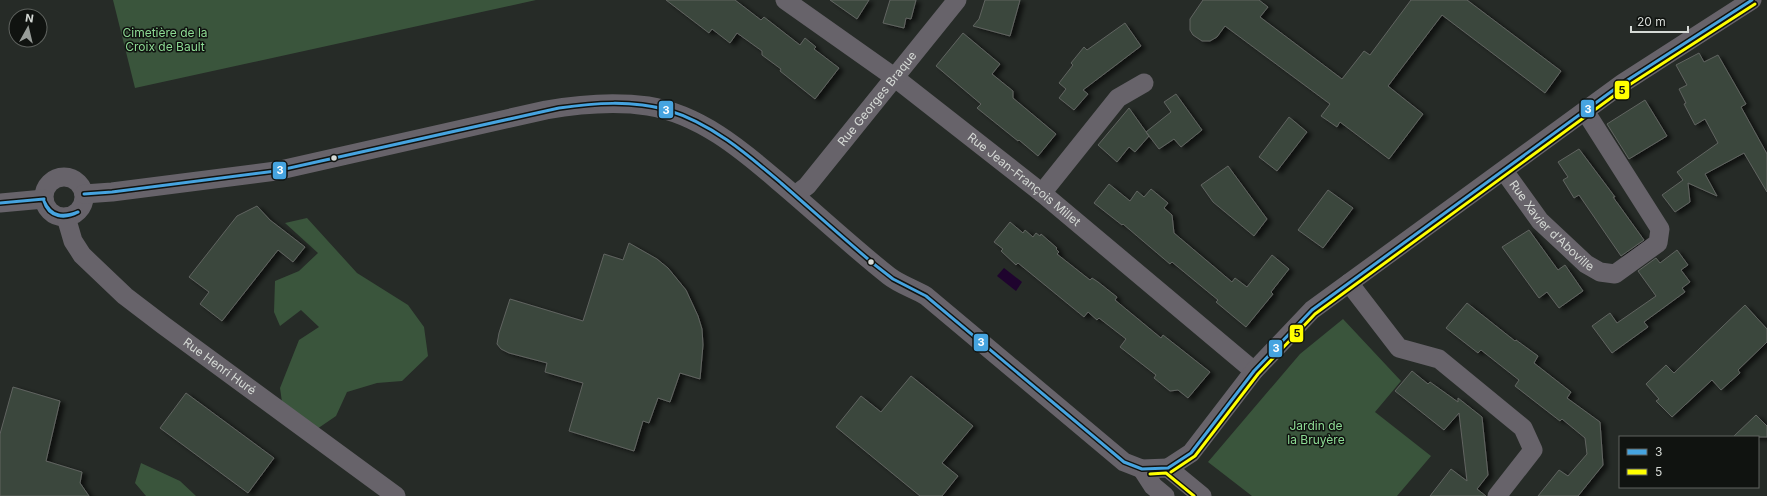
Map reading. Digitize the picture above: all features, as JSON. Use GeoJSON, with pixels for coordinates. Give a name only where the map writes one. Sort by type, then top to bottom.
{"type":"FeatureCollection","features":[{"type":"Feature","properties":{"kind":"street","name":"Rue Jean-François Millet"},"geometry":{"type":"LineString","coordinates":[[785,0],[894,77],[1042,193],[1254,371]]}},
{"type":"Feature","properties":{"kind":"street","name":"Rue Georges Braque"},"geometry":{"type":"LineString","coordinates":[[795,195],[807,186],[957,0]]}},
{"type":"Feature","properties":{"kind":"street"},"geometry":{"type":"LineString","coordinates":[[84,194],[276,171],[546,110],[581,104],[614,103],[650,106],[678,114],[707,128],[741,150],[890,277],[926,296],[1124,462],[1142,469],[1168,468],[1191,453],[1254,371],[1312,310],[1623,83],[1752,0]]}},
{"type":"Feature","properties":{"kind":"street"},"geometry":{"type":"LineString","coordinates":[[1042,193],[1118,98],[1144,83]]}},
{"type":"Feature","properties":{"kind":"street","name":"Rue Xavier d'Aboville"},"geometry":{"type":"LineString","coordinates":[[1504,171],[1540,221],[1586,264],[1600,272],[1615,274],[1658,243],[1660,230],[1585,111]]}},
{"type":"Feature","properties":{"kind":"street"},"geometry":{"type":"LineString","coordinates":[[58,178],[72,178],[82,188],[84,194],[84,201],[78,212],[66,217],[53,214],[45,205],[44,199],[47,186],[52,180],[58,178]]}},
{"type":"Feature","properties":{"kind":"street"},"geometry":{"type":"LineString","coordinates":[[0,204],[44,199]]}},
{"type":"Feature","properties":{"kind":"street","name":"Rue Henri Huré"},"geometry":{"type":"LineString","coordinates":[[66,217],[73,240],[82,255],[125,296],[163,326],[396,496]]}},
{"type":"Feature","properties":{"kind":"street"},"geometry":{"type":"LineString","coordinates":[[1349,283],[1399,348],[1439,358],[1523,428],[1533,450],[1497,496]]}},
{"type":"Feature","properties":{"kind":"street"},"geometry":{"type":"LineString","coordinates":[[1168,468],[1202,496]]}},
{"type":"Feature","properties":{"kind":"street"},"geometry":{"type":"LineString","coordinates":[[1142,469],[1153,486],[1165,496]]}},
{"type":"Feature","properties":{"kind":"green space","name":"Cimetière de la Croix de Bault"},"geometry":{"type":"Polygon","coordinates":[[[113,0],[536,0],[135,88],[113,0]]]}},
{"type":"Feature","properties":{"kind":"green space"},"geometry":{"type":"Polygon","coordinates":[[[307,218],[357,273],[408,305],[424,327],[428,356],[402,381],[377,383],[347,392],[336,416],[317,429],[282,402],[280,388],[299,340],[319,327],[301,310],[280,326],[274,312],[275,281],[299,271],[318,253],[285,223],[307,218]]]}},
{"type":"Feature","properties":{"kind":"green space","name":"Jardin de la Bruyère"},"geometry":{"type":"Polygon","coordinates":[[[1343,319],[1401,381],[1375,412],[1431,456],[1397,496],[1252,496],[1208,462],[1300,354],[1343,319]]]}},
{"type":"Feature","properties":{"kind":"green space"},"geometry":{"type":"Polygon","coordinates":[[[141,463],[180,481],[196,496],[146,496],[135,483],[141,463]]]}},
{"type":"Feature","properties":{"kind":"shaded area"},"geometry":{"type":"Polygon","coordinates":[[[1004,268],[1022,282],[1016,291],[997,276],[1004,268]]]}},
{"type":"Feature","properties":{"kind":"building"},"geometry":{"type":"Polygon","coordinates":[[[666,0],[735,0],[761,20],[764,17],[800,45],[805,38],[816,47],[814,49],[839,68],[815,99],[780,71],[781,69],[762,55],[762,51],[737,33],[730,43],[712,29],[709,33],[666,0]]]}},
{"type":"Feature","properties":{"kind":"building"},"geometry":{"type":"Polygon","coordinates":[[[830,0],[869,0],[857,19],[830,0]]]}},
{"type":"Feature","properties":{"kind":"building"},"geometry":{"type":"Polygon","coordinates":[[[890,0],[916,0],[911,19],[906,18],[904,28],[883,23],[890,0]]]}},
{"type":"Feature","properties":{"kind":"building"},"geometry":{"type":"Polygon","coordinates":[[[985,0],[1020,0],[1010,36],[973,26],[979,19],[985,0]]]}},
{"type":"Feature","properties":{"kind":"building"},"geometry":{"type":"Polygon","coordinates":[[[1203,0],[1259,0],[1268,7],[1260,17],[1342,79],[1364,51],[1370,55],[1411,0],[1467,0],[1561,71],[1545,93],[1442,15],[1388,86],[1423,114],[1389,159],[1340,122],[1337,127],[1321,116],[1330,104],[1225,26],[1217,37],[1210,41],[1202,41],[1193,35],[1190,30],[1190,19],[1203,0]]]}},
{"type":"Feature","properties":{"kind":"building"},"geometry":{"type":"Polygon","coordinates":[[[1125,23],[1141,46],[1083,90],[1088,94],[1074,110],[1059,98],[1066,89],[1059,83],[1073,65],[1071,63],[1084,47],[1087,50],[1125,23]]]}},
{"type":"Feature","properties":{"kind":"building"},"geometry":{"type":"Polygon","coordinates":[[[963,33],[1000,64],[992,74],[1013,91],[1013,98],[1056,134],[1038,156],[977,108],[981,104],[936,66],[963,33]]]}},
{"type":"Feature","properties":{"kind":"building"},"geometry":{"type":"Polygon","coordinates":[[[1699,53],[1704,62],[1718,55],[1746,104],[1741,107],[1767,154],[1767,192],[1744,153],[1705,174],[1717,196],[1688,183],[1690,202],[1675,212],[1662,195],[1683,180],[1677,172],[1718,143],[1705,119],[1695,125],[1684,104],[1686,103],[1679,89],[1687,85],[1676,65],[1699,53]]]}},
{"type":"Feature","properties":{"kind":"building"},"geometry":{"type":"Polygon","coordinates":[[[1176,94],[1202,130],[1181,147],[1174,139],[1159,149],[1146,132],[1171,112],[1164,102],[1176,94]]]}},
{"type":"Feature","properties":{"kind":"building"},"geometry":{"type":"Polygon","coordinates":[[[1645,100],[1667,136],[1629,159],[1607,124],[1645,100]]]}},
{"type":"Feature","properties":{"kind":"building"},"geometry":{"type":"Polygon","coordinates":[[[1129,108],[1149,136],[1135,152],[1129,147],[1117,162],[1098,145],[1129,108]]]}},
{"type":"Feature","properties":{"kind":"building"},"geometry":{"type":"Polygon","coordinates":[[[1289,117],[1307,132],[1277,171],[1259,157],[1289,117]]]}},
{"type":"Feature","properties":{"kind":"building"},"geometry":{"type":"Polygon","coordinates":[[[1579,149],[1615,197],[1613,197],[1644,240],[1621,256],[1579,195],[1574,198],[1563,180],[1568,177],[1558,162],[1579,149]]]}},
{"type":"Feature","properties":{"kind":"building"},"geometry":{"type":"Polygon","coordinates":[[[1228,166],[1267,219],[1254,236],[1213,202],[1201,185],[1228,166]]]}},
{"type":"Feature","properties":{"kind":"building"},"geometry":{"type":"Polygon","coordinates":[[[1109,184],[1130,201],[1137,191],[1144,197],[1151,189],[1168,203],[1164,208],[1172,215],[1174,233],[1232,282],[1235,278],[1247,287],[1272,255],[1289,269],[1271,292],[1273,294],[1246,327],[1216,302],[1218,300],[1172,262],[1170,264],[1123,224],[1122,225],[1094,203],[1109,184]]]}},
{"type":"Feature","properties":{"kind":"building"},"geometry":{"type":"Polygon","coordinates":[[[1328,190],[1353,208],[1323,248],[1298,230],[1328,190]]]}},
{"type":"Feature","properties":{"kind":"building"},"geometry":{"type":"Polygon","coordinates":[[[257,206],[270,220],[305,247],[293,262],[278,250],[222,321],[200,304],[209,292],[189,277],[237,216],[257,206]]]}},
{"type":"Feature","properties":{"kind":"building"},"geometry":{"type":"Polygon","coordinates":[[[1010,222],[1023,233],[1025,230],[1033,237],[1036,233],[1040,236],[1041,234],[1057,248],[1056,249],[1059,252],[1057,254],[1090,280],[1092,278],[1117,297],[1115,300],[1161,338],[1163,335],[1210,372],[1188,398],[1178,390],[1170,391],[1154,378],[1156,375],[1120,347],[1126,339],[1099,318],[1097,320],[1088,312],[1084,317],[1018,263],[1016,265],[1001,251],[1003,249],[994,242],[1010,222]]]}},
{"type":"Feature","properties":{"kind":"building"},"geometry":{"type":"Polygon","coordinates":[[[1529,230],[1558,270],[1565,265],[1583,291],[1559,308],[1547,292],[1539,298],[1502,247],[1529,230]]]}},
{"type":"Feature","properties":{"kind":"building"},"geometry":{"type":"Polygon","coordinates":[[[629,243],[657,259],[668,268],[686,290],[698,316],[702,329],[703,345],[700,379],[680,373],[670,402],[658,398],[649,423],[643,421],[634,451],[569,431],[583,383],[545,372],[547,363],[509,353],[501,349],[497,344],[510,299],[583,321],[604,254],[623,260],[629,243]]]}},
{"type":"Feature","properties":{"kind":"building"},"geometry":{"type":"Polygon","coordinates":[[[1677,250],[1688,265],[1681,270],[1690,282],[1682,288],[1685,292],[1644,322],[1648,327],[1612,353],[1592,326],[1610,313],[1617,323],[1656,296],[1638,271],[1656,258],[1660,263],[1677,250]]]}},
{"type":"Feature","properties":{"kind":"building"},"geometry":{"type":"Polygon","coordinates":[[[1467,303],[1515,341],[1516,340],[1538,356],[1534,363],[1571,392],[1567,398],[1600,422],[1603,465],[1578,496],[1538,496],[1559,470],[1568,476],[1587,454],[1585,438],[1562,419],[1560,421],[1515,386],[1519,380],[1481,350],[1478,353],[1446,328],[1467,303]]]}},
{"type":"Feature","properties":{"kind":"building"},"geometry":{"type":"Polygon","coordinates":[[[1745,305],[1767,329],[1767,342],[1738,370],[1740,373],[1721,390],[1712,380],[1672,417],[1656,401],[1659,399],[1646,384],[1666,365],[1674,373],[1745,305]]]}},
{"type":"Feature","properties":{"kind":"building"},"geometry":{"type":"Polygon","coordinates":[[[1412,371],[1428,384],[1430,382],[1458,402],[1458,398],[1482,417],[1488,475],[1477,489],[1486,496],[1430,496],[1451,469],[1467,481],[1459,413],[1444,430],[1395,391],[1412,371]]]}},
{"type":"Feature","properties":{"kind":"building"},"geometry":{"type":"Polygon","coordinates":[[[911,376],[973,426],[942,463],[958,476],[942,496],[920,496],[836,427],[861,396],[881,412],[911,376]]]}},
{"type":"Feature","properties":{"kind":"building"},"geometry":{"type":"Polygon","coordinates":[[[13,387],[60,401],[46,461],[82,472],[80,483],[89,496],[0,496],[0,434],[13,387]]]}},
{"type":"Feature","properties":{"kind":"building"},"geometry":{"type":"Polygon","coordinates":[[[186,393],[274,458],[248,493],[160,428],[186,393]]]}},
{"type":"Feature","properties":{"kind":"building"},"geometry":{"type":"Polygon","coordinates":[[[1756,415],[1767,426],[1767,437],[1734,436],[1756,415]]]}},
{"type":"Feature","properties":{"kind":"transit line","name":"3"},"geometry":{"type":"LineString","coordinates":[[84,194],[112,192],[276,171],[559,108],[613,103],[640,105],[667,110],[699,123],[728,140],[781,183],[875,265],[893,279],[926,296],[1124,462],[1142,469],[1168,468],[1191,453],[1254,371],[1312,310],[1623,83],[1752,0]]}},
{"type":"Feature","properties":{"kind":"transit line","name":"5"},"geometry":{"type":"LineString","coordinates":[[1171,472],[1195,456],[1258,374],[1315,314],[1626,87],[1755,4]]}},
{"type":"Feature","properties":{"kind":"transit line","name":"3"},"geometry":{"type":"LineString","coordinates":[[0,203],[44,199]]}},
{"type":"Feature","properties":{"kind":"transit line","name":"3"},"geometry":{"type":"LineString","coordinates":[[44,201],[50,210],[58,215],[67,215],[78,212]]}},
{"type":"Feature","properties":{"kind":"transit line","name":"3"},"geometry":{"type":"LineString","coordinates":[[44,201],[46,207],[58,216],[68,216],[78,212]]}},
{"type":"Feature","properties":{"kind":"transit line","name":"5"},"geometry":{"type":"LineString","coordinates":[[1150,474],[1166,473],[1194,496]]}}]}
